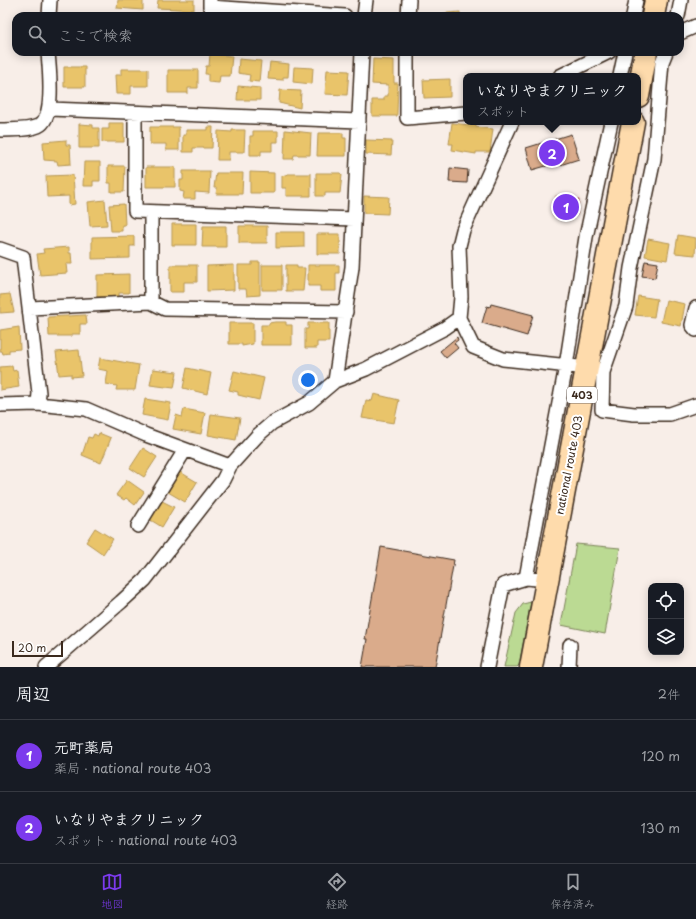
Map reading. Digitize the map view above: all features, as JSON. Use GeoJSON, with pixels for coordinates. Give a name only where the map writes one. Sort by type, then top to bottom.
{"type":"FeatureCollection","features":[{"type":"Feature","properties":{"kind":"highway"},"geometry":{"type":"LineString","coordinates":[[654,12],[656,0]]}},
{"type":"Feature","properties":{"kind":"highway"},"geometry":{"type":"LineString","coordinates":[[641,80],[645,56]]}},
{"type":"Feature","properties":{"kind":"highway","name":"national route 403"},"geometry":{"type":"LineString","coordinates":[[531,667],[548,580],[595,370],[633,125]]}},
{"type":"Feature","properties":{"kind":"street"},"geometry":{"type":"LineString","coordinates":[[49,12],[50,0]]}},
{"type":"Feature","properties":{"kind":"street"},"geometry":{"type":"LineString","coordinates":[[210,0],[210,7],[285,12]]}},
{"type":"Feature","properties":{"kind":"street"},"geometry":{"type":"LineString","coordinates":[[364,12],[366,0]]}},
{"type":"Feature","properties":{"kind":"street"},"geometry":{"type":"LineString","coordinates":[[408,12],[409,0]]}},
{"type":"Feature","properties":{"kind":"street"},"geometry":{"type":"LineString","coordinates":[[634,12],[636,0]]}},
{"type":"Feature","properties":{"kind":"street"},"geometry":{"type":"LineString","coordinates":[[679,12],[681,0]]}},
{"type":"Feature","properties":{"kind":"street"},"geometry":{"type":"LineString","coordinates":[[684,32],[696,26]]}},
{"type":"Feature","properties":{"kind":"street"},"geometry":{"type":"LineString","coordinates":[[0,130],[38,126],[46,120],[50,109],[48,56]]}},
{"type":"Feature","properties":{"kind":"street"},"geometry":{"type":"LineString","coordinates":[[335,381],[352,267],[362,56]]}},
{"type":"Feature","properties":{"kind":"street"},"geometry":{"type":"LineString","coordinates":[[406,56],[407,118],[463,114]]}},
{"type":"Feature","properties":{"kind":"street"},"geometry":{"type":"LineString","coordinates":[[566,73],[601,56]]}},
{"type":"Feature","properties":{"kind":"street"},"geometry":{"type":"LineString","coordinates":[[621,73],[624,56]]}},
{"type":"Feature","properties":{"kind":"street"},"geometry":{"type":"LineString","coordinates":[[664,56],[662,62],[654,159],[631,268],[626,306],[595,370],[602,410],[634,414],[670,414],[696,405]]}},
{"type":"Feature","properties":{"kind":"street"},"geometry":{"type":"LineString","coordinates":[[50,109],[360,121]]}},
{"type":"Feature","properties":{"kind":"street"},"geometry":{"type":"LineString","coordinates":[[135,112],[135,211],[151,213],[354,219]]}},
{"type":"Feature","properties":{"kind":"street"},"geometry":{"type":"LineString","coordinates":[[511,125],[463,230],[459,246],[461,296],[459,318],[473,347],[502,359],[595,370]]}},
{"type":"Feature","properties":{"kind":"street"},"geometry":{"type":"LineString","coordinates":[[526,578],[566,366],[586,237],[609,125]]}},
{"type":"Feature","properties":{"kind":"street"},"geometry":{"type":"LineString","coordinates":[[151,213],[151,302]]}},
{"type":"Feature","properties":{"kind":"street"},"geometry":{"type":"LineString","coordinates":[[0,249],[23,257],[39,393],[38,404]]}},
{"type":"Feature","properties":{"kind":"street"},"geometry":{"type":"LineString","coordinates":[[30,308],[151,302],[165,309],[346,312]]}},
{"type":"Feature","properties":{"kind":"street"},"geometry":{"type":"LineString","coordinates":[[696,308],[692,325],[696,330]]}},
{"type":"Feature","properties":{"kind":"street"},"geometry":{"type":"LineString","coordinates":[[46,667],[145,580],[223,480],[230,466],[257,436],[272,424],[309,403],[335,381],[366,369],[445,328],[459,318]]}},
{"type":"Feature","properties":{"kind":"street"},"geometry":{"type":"LineString","coordinates":[[0,405],[38,404],[86,409],[185,450],[230,466]]}},
{"type":"Feature","properties":{"kind":"street"},"geometry":{"type":"LineString","coordinates":[[138,526],[185,450]]}},
{"type":"Feature","properties":{"kind":"street"},"geometry":{"type":"LineString","coordinates":[[487,667],[503,585],[526,578],[548,580]]}},
{"type":"Feature","properties":{"kind":"street"},"geometry":{"type":"LineString","coordinates":[[568,667],[570,644]]}},
{"type":"Feature","properties":{"kind":"green space"},"geometry":{"type":"Polygon","coordinates":[[[576,544],[620,548],[605,634],[561,625],[576,544]]]}},
{"type":"Feature","properties":{"kind":"green space"},"geometry":{"type":"Polygon","coordinates":[[[531,602],[519,665],[517,667],[504,667],[516,613],[523,604],[531,602]]]}},
{"type":"Feature","properties":{"kind":"building: 住宅"},"geometry":{"type":"Polygon","coordinates":[[[118,0],[143,0],[143,10],[117,8],[118,0]]]}},
{"type":"Feature","properties":{"kind":"building: 住宅"},"geometry":{"type":"Polygon","coordinates":[[[158,0],[194,0],[194,10],[157,8],[158,0]]]}},
{"type":"Feature","properties":{"kind":"building: 住宅"},"geometry":{"type":"Polygon","coordinates":[[[210,56],[232,56],[230,76],[220,76],[219,83],[208,82],[208,74],[205,74],[206,66],[209,66],[210,56]]]}},
{"type":"Feature","properties":{"kind":"building: 住宅"},"geometry":{"type":"Polygon","coordinates":[[[239,59],[261,61],[259,82],[249,81],[250,75],[238,73],[239,59]]]}},
{"type":"Feature","properties":{"kind":"building: 住宅"},"geometry":{"type":"Polygon","coordinates":[[[373,59],[394,60],[394,83],[398,83],[397,116],[372,116],[372,100],[384,100],[384,96],[388,96],[388,85],[372,84],[373,59]]]}},
{"type":"Feature","properties":{"kind":"building: 住宅"},"geometry":{"type":"Polygon","coordinates":[[[270,62],[289,64],[288,77],[283,77],[283,80],[268,79],[270,62]]]}},
{"type":"Feature","properties":{"kind":"building: 住宅"},"geometry":{"type":"Polygon","coordinates":[[[64,67],[85,67],[85,87],[64,87],[64,67]]]}},
{"type":"Feature","properties":{"kind":"building: 住宅"},"geometry":{"type":"Polygon","coordinates":[[[294,67],[313,68],[312,84],[293,82],[294,67]]]}},
{"type":"Feature","properties":{"kind":"building: 住宅"},"geometry":{"type":"Polygon","coordinates":[[[121,69],[148,69],[148,86],[131,86],[131,94],[116,94],[115,75],[121,75],[121,69]]]}},
{"type":"Feature","properties":{"kind":"building: 住宅"},"geometry":{"type":"Polygon","coordinates":[[[168,70],[198,70],[198,88],[188,88],[188,93],[168,93],[168,70]]]}},
{"type":"Feature","properties":{"kind":"building: 住宅"},"geometry":{"type":"Polygon","coordinates":[[[327,70],[349,71],[347,95],[325,94],[327,70]]]}},
{"type":"Feature","properties":{"kind":"building: 住宅"},"geometry":{"type":"Polygon","coordinates":[[[450,79],[450,97],[424,98],[423,80],[450,79]]]}},
{"type":"Feature","properties":{"kind":"building: 住宅"},"geometry":{"type":"Polygon","coordinates":[[[238,86],[260,88],[260,100],[237,100],[238,86]]]}},
{"type":"Feature","properties":{"kind":"building: 住宅"},"geometry":{"type":"Polygon","coordinates":[[[280,90],[301,91],[300,108],[279,103],[280,90]]]}},
{"type":"Feature","properties":{"kind":"building: 住宅"},"geometry":{"type":"Polygon","coordinates":[[[109,123],[124,123],[124,142],[102,142],[102,129],[109,129],[109,123]]]}},
{"type":"Feature","properties":{"kind":"building: 住宅"},"geometry":{"type":"Polygon","coordinates":[[[452,123],[476,125],[476,127],[493,129],[490,152],[476,152],[476,154],[452,150],[453,144],[449,144],[452,123]]]}},
{"type":"Feature","properties":{"kind":"building: 住宅"},"geometry":{"type":"Polygon","coordinates":[[[79,124],[93,125],[93,128],[99,128],[99,148],[79,148],[79,124]]]}},
{"type":"Feature","properties":{"kind":"building: 住宅"},"geometry":{"type":"Polygon","coordinates":[[[150,127],[179,127],[179,150],[166,150],[166,144],[150,144],[150,127]]]}},
{"type":"Feature","properties":{"kind":"building: 住宅"},"geometry":{"type":"Polygon","coordinates":[[[208,127],[213,127],[212,148],[193,148],[193,152],[183,152],[183,135],[186,135],[186,130],[208,130],[208,127]]]}},
{"type":"Feature","properties":{"kind":"building: 住宅"},"geometry":{"type":"Polygon","coordinates":[[[232,130],[245,130],[244,152],[229,152],[229,160],[217,160],[218,131],[232,132],[232,130]]]}},
{"type":"Feature","properties":{"kind":"building: 住宅"},"geometry":{"type":"Polygon","coordinates":[[[285,130],[311,133],[310,155],[294,155],[293,159],[284,159],[285,130]]]}},
{"type":"Feature","properties":{"kind":"building: 住宅"},"geometry":{"type":"Polygon","coordinates":[[[253,131],[278,131],[278,142],[272,142],[272,151],[261,151],[261,155],[250,155],[250,136],[253,136],[253,131]]]}},
{"type":"Feature","properties":{"kind":"building: 住宅"},"geometry":{"type":"Polygon","coordinates":[[[318,133],[343,133],[343,138],[346,138],[346,156],[317,156],[318,133]]]}},
{"type":"Feature","properties":{"kind":"building: 住宅"},"geometry":{"type":"Polygon","coordinates":[[[66,140],[66,145],[70,145],[71,164],[58,165],[57,161],[44,160],[43,142],[66,140]]]}},
{"type":"Feature","properties":{"kind":"building: 住宅"},"geometry":{"type":"Polygon","coordinates":[[[366,140],[392,141],[391,155],[366,154],[366,140]]]}},
{"type":"Feature","properties":{"kind":"building: 住宅"},"geometry":{"type":"Polygon","coordinates":[[[84,162],[100,162],[100,181],[93,181],[93,186],[83,186],[84,162]]]}},
{"type":"Feature","properties":{"kind":"building: 住宅"},"geometry":{"type":"Polygon","coordinates":[[[108,166],[125,166],[124,192],[111,192],[111,183],[108,183],[108,166]]]}},
{"type":"Feature","properties":{"kind":"building: 住宅"},"geometry":{"type":"Polygon","coordinates":[[[146,167],[175,167],[175,187],[146,187],[146,167]]]}},
{"type":"Feature","properties":{"kind":"building: 住宅"},"geometry":{"type":"Polygon","coordinates":[[[183,171],[210,171],[209,193],[195,192],[195,199],[183,199],[184,192],[180,191],[180,180],[183,180],[183,171]]]}},
{"type":"Feature","properties":{"kind":"building: 住宅"},"geometry":{"type":"Polygon","coordinates":[[[250,172],[274,173],[274,193],[250,193],[250,172]]]}},
{"type":"Feature","properties":{"kind":"building: 住宅"},"geometry":{"type":"Polygon","coordinates":[[[216,173],[243,173],[242,194],[216,194],[217,188],[214,188],[216,173]]]}},
{"type":"Feature","properties":{"kind":"building: 住宅"},"geometry":{"type":"Polygon","coordinates":[[[316,173],[340,173],[342,175],[340,193],[325,193],[325,196],[316,196],[316,173]]]}},
{"type":"Feature","properties":{"kind":"building: 住宅"},"geometry":{"type":"Polygon","coordinates":[[[288,174],[311,174],[311,196],[286,196],[286,188],[282,188],[282,176],[288,174]]]}},
{"type":"Feature","properties":{"kind":"building: 住宅"},"geometry":{"type":"Polygon","coordinates":[[[73,175],[75,204],[69,205],[69,196],[47,197],[46,176],[73,175]]]}},
{"type":"Feature","properties":{"kind":"building: 住宅"},"geometry":{"type":"Polygon","coordinates":[[[364,196],[389,197],[388,214],[364,213],[364,196]]]}},
{"type":"Feature","properties":{"kind":"building: 住宅"},"geometry":{"type":"Polygon","coordinates":[[[105,200],[107,225],[90,226],[88,202],[105,200]]]}},
{"type":"Feature","properties":{"kind":"building: 住宅"},"geometry":{"type":"Polygon","coordinates":[[[124,204],[125,225],[122,225],[122,231],[111,231],[109,205],[124,204]]]}},
{"type":"Feature","properties":{"kind":"building: 住宅"},"geometry":{"type":"Polygon","coordinates":[[[172,224],[196,224],[196,245],[172,245],[172,224]]]}},
{"type":"Feature","properties":{"kind":"building: 住宅"},"geometry":{"type":"Polygon","coordinates":[[[203,226],[226,226],[226,247],[202,247],[203,226]]]}},
{"type":"Feature","properties":{"kind":"building: 住宅"},"geometry":{"type":"Polygon","coordinates":[[[239,226],[267,226],[267,243],[239,243],[239,226]]]}},
{"type":"Feature","properties":{"kind":"building: 住宅"},"geometry":{"type":"Polygon","coordinates":[[[276,232],[304,232],[304,247],[276,248],[276,232]]]}},
{"type":"Feature","properties":{"kind":"building: 住宅"},"geometry":{"type":"Polygon","coordinates":[[[317,234],[340,234],[340,254],[317,254],[317,234]]]}},
{"type":"Feature","properties":{"kind":"building: 住宅"},"geometry":{"type":"Polygon","coordinates":[[[678,235],[696,238],[695,255],[675,253],[678,235]]]}},
{"type":"Feature","properties":{"kind":"building: 住宅"},"geometry":{"type":"Polygon","coordinates":[[[134,236],[134,246],[130,246],[130,258],[92,259],[92,237],[134,236]]]}},
{"type":"Feature","properties":{"kind":"building: 住宅"},"geometry":{"type":"Polygon","coordinates":[[[648,239],[670,243],[667,260],[645,256],[648,239]]]}},
{"type":"Feature","properties":{"kind":"building: 住宅"},"geometry":{"type":"Polygon","coordinates":[[[69,247],[72,264],[66,264],[67,273],[40,275],[37,254],[44,253],[43,249],[69,247]]]}},
{"type":"Feature","properties":{"kind":"building: 住宅"},"geometry":{"type":"Polygon","coordinates":[[[252,262],[260,262],[260,295],[247,296],[246,289],[238,289],[238,265],[252,265],[252,262]]]}},
{"type":"Feature","properties":{"kind":"building: 住宅"},"geometry":{"type":"Polygon","coordinates":[[[170,265],[197,265],[197,282],[184,282],[184,292],[170,292],[170,265]]]}},
{"type":"Feature","properties":{"kind":"building: 住宅"},"geometry":{"type":"Polygon","coordinates":[[[234,265],[234,290],[207,291],[207,266],[234,265]]]}},
{"type":"Feature","properties":{"kind":"building: 住宅"},"geometry":{"type":"Polygon","coordinates":[[[262,265],[282,265],[282,290],[262,290],[262,265]]]}},
{"type":"Feature","properties":{"kind":"building: 住宅"},"geometry":{"type":"Polygon","coordinates":[[[286,265],[297,265],[297,268],[305,268],[303,291],[286,291],[286,265]]]}},
{"type":"Feature","properties":{"kind":"building: 住宅"},"geometry":{"type":"Polygon","coordinates":[[[308,265],[339,265],[339,273],[336,273],[336,291],[320,291],[320,286],[308,286],[308,265]]]}},
{"type":"Feature","properties":{"kind":"building: 住宅"},"geometry":{"type":"Polygon","coordinates":[[[129,274],[129,293],[119,293],[119,297],[97,297],[97,275],[129,274]]]}},
{"type":"Feature","properties":{"kind":"building: 住宅"},"geometry":{"type":"Polygon","coordinates":[[[10,294],[14,312],[0,313],[0,295],[10,294]]]}},
{"type":"Feature","properties":{"kind":"building: 住宅"},"geometry":{"type":"Polygon","coordinates":[[[638,296],[657,299],[654,317],[635,315],[638,296]]]}},
{"type":"Feature","properties":{"kind":"building: 住宅"},"geometry":{"type":"Polygon","coordinates":[[[666,300],[685,304],[681,326],[661,322],[666,300]]]}},
{"type":"Feature","properties":{"kind":"building: 住宅"},"geometry":{"type":"Polygon","coordinates":[[[86,315],[87,324],[80,324],[80,334],[72,334],[72,336],[49,336],[48,317],[86,315]]]}},
{"type":"Feature","properties":{"kind":"building: 住宅"},"geometry":{"type":"Polygon","coordinates":[[[286,322],[286,325],[292,325],[292,345],[261,345],[261,325],[269,325],[269,323],[286,322]]]}},
{"type":"Feature","properties":{"kind":"building: 住宅"},"geometry":{"type":"Polygon","coordinates":[[[229,323],[253,323],[253,344],[242,346],[242,344],[229,344],[229,323]]]}},
{"type":"Feature","properties":{"kind":"building: 住宅"},"geometry":{"type":"Polygon","coordinates":[[[308,323],[329,323],[329,342],[317,342],[317,348],[305,348],[305,329],[308,329],[308,323]]]}},
{"type":"Feature","properties":{"kind":"building: 住宅"},"geometry":{"type":"Polygon","coordinates":[[[19,327],[20,349],[9,350],[9,353],[3,354],[2,351],[0,351],[0,330],[19,327]]]}},
{"type":"Feature","properties":{"kind":"building: 住宅"},"geometry":{"type":"Polygon","coordinates":[[[79,350],[82,376],[71,377],[71,374],[59,375],[56,352],[79,350]]]}},
{"type":"Feature","properties":{"kind":"building: 住宅"},"geometry":{"type":"Polygon","coordinates":[[[100,358],[139,365],[135,390],[116,390],[117,386],[106,384],[108,371],[98,369],[100,358]]]}},
{"type":"Feature","properties":{"kind":"building: 住宅"},"geometry":{"type":"Polygon","coordinates":[[[12,366],[13,371],[17,370],[19,387],[0,390],[0,367],[12,366]]]}},
{"type":"Feature","properties":{"kind":"building: 住宅"},"geometry":{"type":"Polygon","coordinates":[[[187,368],[211,373],[207,394],[183,388],[187,368]]]}},
{"type":"Feature","properties":{"kind":"building: 住宅"},"geometry":{"type":"Polygon","coordinates":[[[153,369],[177,372],[174,388],[150,385],[153,369]]]}},
{"type":"Feature","properties":{"kind":"building: 住宅"},"geometry":{"type":"Polygon","coordinates":[[[234,371],[264,378],[259,400],[238,395],[238,392],[229,390],[234,371]]]}},
{"type":"Feature","properties":{"kind":"building: 住宅"},"geometry":{"type":"Polygon","coordinates":[[[374,394],[399,400],[394,423],[362,418],[366,400],[372,401],[374,394]]]}},
{"type":"Feature","properties":{"kind":"building: 住宅"},"geometry":{"type":"Polygon","coordinates":[[[145,399],[171,403],[168,420],[142,415],[145,399]]]}},
{"type":"Feature","properties":{"kind":"building: 住宅"},"geometry":{"type":"Polygon","coordinates":[[[184,409],[205,413],[201,434],[173,429],[176,415],[182,417],[184,409]]]}},
{"type":"Feature","properties":{"kind":"building: 住宅"},"geometry":{"type":"Polygon","coordinates":[[[211,414],[240,418],[236,440],[208,435],[211,414]]]}},
{"type":"Feature","properties":{"kind":"building: 住宅"},"geometry":{"type":"Polygon","coordinates":[[[99,433],[111,438],[101,463],[82,455],[88,437],[92,438],[94,434],[98,436],[99,433]]]}},
{"type":"Feature","properties":{"kind":"building: 住宅"},"geometry":{"type":"Polygon","coordinates":[[[143,448],[157,457],[144,477],[130,468],[143,448]]]}},
{"type":"Feature","properties":{"kind":"building: 住宅"},"geometry":{"type":"Polygon","coordinates":[[[180,472],[197,482],[185,502],[168,492],[180,472]]]}},
{"type":"Feature","properties":{"kind":"building: 住宅"},"geometry":{"type":"Polygon","coordinates":[[[127,480],[144,492],[135,505],[126,498],[124,500],[116,495],[127,480]]]}},
{"type":"Feature","properties":{"kind":"building: 住宅"},"geometry":{"type":"Polygon","coordinates":[[[160,500],[174,507],[162,527],[149,519],[160,500]]]}},
{"type":"Feature","properties":{"kind":"building: 住宅"},"geometry":{"type":"Polygon","coordinates":[[[95,528],[113,539],[103,554],[86,542],[95,528]]]}},
{"type":"Feature","properties":{"kind":"building: 商業"},"geometry":{"type":"Polygon","coordinates":[[[556,196],[579,200],[577,215],[566,213],[565,217],[553,215],[556,196]]]}},
{"type":"Feature","properties":{"kind":"building: その他"},"geometry":{"type":"Polygon","coordinates":[[[571,134],[579,159],[560,165],[560,162],[532,170],[526,148],[571,134]]]}},
{"type":"Feature","properties":{"kind":"building: その他"},"geometry":{"type":"Polygon","coordinates":[[[450,168],[468,170],[467,183],[449,182],[450,168]]]}},
{"type":"Feature","properties":{"kind":"building: その他"},"geometry":{"type":"Polygon","coordinates":[[[645,261],[658,263],[655,278],[642,276],[645,261]]]}},
{"type":"Feature","properties":{"kind":"building: その他"},"geometry":{"type":"Polygon","coordinates":[[[491,304],[533,315],[527,336],[482,323],[487,306],[490,307],[491,304]]]}},
{"type":"Feature","properties":{"kind":"building: その他"},"geometry":{"type":"Polygon","coordinates":[[[457,337],[458,340],[454,343],[458,348],[446,358],[440,351],[457,337]]]}},
{"type":"Feature","properties":{"kind":"building: その他"},"geometry":{"type":"Polygon","coordinates":[[[381,547],[454,560],[435,667],[362,667],[367,639],[365,639],[381,547]]]}},
{"type":"Feature","properties":{"kind":"place","name":"いなりやまクリニック"},"geometry":{"type":"Point","coordinates":[552,153]}},
{"type":"Feature","properties":{"kind":"place","name":"元町薬局"},"geometry":{"type":"Point","coordinates":[566,207]}}]}
